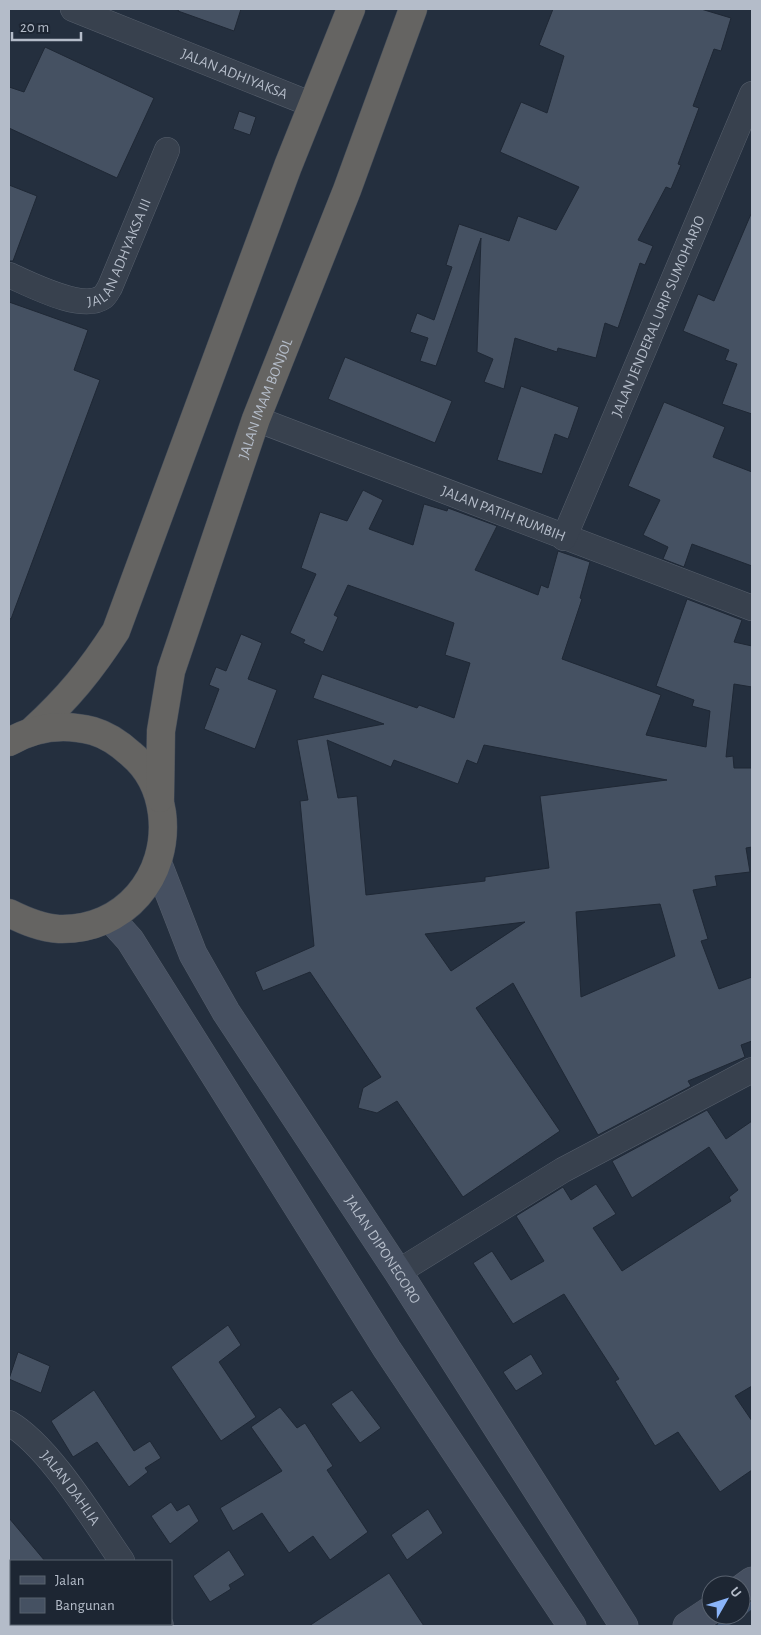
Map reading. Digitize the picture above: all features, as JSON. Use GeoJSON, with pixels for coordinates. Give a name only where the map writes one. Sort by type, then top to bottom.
{"type":"FeatureCollection","features":[{"type":"Feature","properties":{"kind":"highway"},"geometry":{"type":"LineString","coordinates":[[33,730],[88,674],[116,631],[313,104],[351,9]]}},
{"type":"Feature","properties":{"kind":"highway","name":"JALAN IMAM BONJOL"},"geometry":{"type":"LineString","coordinates":[[160,798],[161,732],[171,671],[256,419],[348,190],[413,9]]}},
{"type":"Feature","properties":{"kind":"highway"},"geometry":{"type":"LineString","coordinates":[[9,742],[33,730],[56,726],[78,727],[100,733],[120,744],[137,759],[151,777],[160,798],[164,832],[158,864],[146,886],[136,898],[110,918],[85,927],[58,929],[32,924],[9,913]]}},
{"type":"Feature","properties":{"kind":"main road","name":"JALAN DIPONEGORO"},"geometry":{"type":"LineString","coordinates":[[158,864],[193,954],[226,1012],[398,1272],[624,1626]]}},
{"type":"Feature","properties":{"kind":"main road"},"geometry":{"type":"LineString","coordinates":[[110,918],[130,940],[387,1349],[572,1626]]}},
{"type":"Feature","properties":{"kind":"main road"},"geometry":{"type":"LineString","coordinates":[[687,1626],[701,1617]]}},
{"type":"Feature","properties":{"kind":"street","name":"JALAN ADHIYAKSA"},"geometry":{"type":"LineString","coordinates":[[73,9],[313,104]]}},
{"type":"Feature","properties":{"kind":"street","name":"JALAN JENDERAL URIP SUMOHARJO"},"geometry":{"type":"LineString","coordinates":[[564,538],[752,94]]}},
{"type":"Feature","properties":{"kind":"street","name":"JALAN ADHYAKSA III"},"geometry":{"type":"LineString","coordinates":[[9,275],[71,300],[90,302],[104,297],[110,287],[167,150]]}},
{"type":"Feature","properties":{"kind":"street","name":"JALAN PATIH RUMBIH"},"geometry":{"type":"LineString","coordinates":[[256,419],[564,538],[752,608]]}},
{"type":"Feature","properties":{"kind":"street"},"geometry":{"type":"LineString","coordinates":[[398,1272],[563,1170],[752,1070]]}},
{"type":"Feature","properties":{"kind":"street","name":"JALAN DAHLIA"},"geometry":{"type":"LineString","coordinates":[[9,1422],[23,1431],[64,1479],[121,1560]]}},
{"type":"Feature","properties":{"kind":"building"},"geometry":{"type":"Polygon","coordinates":[[[179,9],[241,9],[234,31],[178,11],[179,9]]]}},
{"type":"Feature","properties":{"kind":"building"},"geometry":{"type":"Polygon","coordinates":[[[553,9],[701,9],[731,18],[721,51],[714,49],[693,106],[699,108],[678,164],[681,165],[671,189],[666,187],[638,240],[653,246],[645,265],[640,263],[618,328],[605,323],[596,358],[558,348],[557,352],[515,338],[504,389],[484,382],[493,359],[477,352],[481,238],[436,366],[420,361],[428,338],[410,332],[417,313],[434,320],[452,267],[446,265],[459,224],[509,241],[518,216],[556,230],[579,187],[500,152],[521,102],[547,113],[564,56],[539,45],[553,9]]]}},
{"type":"Feature","properties":{"kind":"building"},"geometry":{"type":"Polygon","coordinates":[[[45,47],[154,98],[117,178],[9,128],[9,87],[24,92],[45,47]]]}},
{"type":"Feature","properties":{"kind":"building"},"geometry":{"type":"Polygon","coordinates":[[[239,111],[256,117],[250,135],[233,129],[239,111]]]}},
{"type":"Feature","properties":{"kind":"building"},"geometry":{"type":"Polygon","coordinates":[[[9,185],[37,196],[13,261],[9,261],[9,185]]]}},
{"type":"Feature","properties":{"kind":"building"},"geometry":{"type":"Polygon","coordinates":[[[751,214],[752,414],[722,404],[737,364],[725,360],[729,350],[683,331],[698,294],[714,301],[751,214]]]}},
{"type":"Feature","properties":{"kind":"building"},"geometry":{"type":"Polygon","coordinates":[[[9,302],[88,330],[74,370],[100,380],[11,619],[9,618],[9,302]]]}},
{"type":"Feature","properties":{"kind":"building"},"geometry":{"type":"Polygon","coordinates":[[[345,357],[452,401],[435,443],[328,399],[345,357]]]}},
{"type":"Feature","properties":{"kind":"building"},"geometry":{"type":"Polygon","coordinates":[[[521,386],[579,407],[568,439],[555,434],[542,474],[497,460],[521,386]]]}},
{"type":"Feature","properties":{"kind":"building"},"geometry":{"type":"Polygon","coordinates":[[[664,402],[725,427],[713,457],[752,472],[752,566],[692,544],[684,567],[663,559],[668,547],[643,535],[660,500],[628,486],[664,402]]]}},
{"type":"Feature","properties":{"kind":"building"},"geometry":{"type":"Polygon","coordinates":[[[363,490],[383,500],[369,529],[413,545],[424,504],[447,511],[448,508],[497,526],[475,570],[538,595],[541,585],[548,588],[558,551],[590,562],[580,598],[582,599],[562,659],[661,695],[646,735],[706,747],[710,711],[692,706],[694,700],[656,686],[687,599],[742,620],[734,642],[752,646],[752,687],[734,684],[726,757],[733,756],[734,768],[752,768],[752,847],[746,848],[750,872],[715,876],[717,886],[693,890],[708,939],[701,941],[719,989],[752,977],[752,1041],[741,1045],[745,1057],[688,1081],[691,1086],[598,1135],[513,983],[476,1008],[560,1131],[463,1197],[397,1101],[377,1113],[358,1108],[363,1088],[381,1077],[310,972],[263,991],[255,972],[314,946],[300,801],[308,800],[297,740],[384,724],[313,698],[322,674],[417,708],[419,705],[454,718],[470,663],[445,655],[454,623],[348,585],[334,615],[338,617],[323,652],[303,643],[305,640],[290,633],[316,574],[301,568],[320,512],[347,521],[363,490]],[[327,740],[338,798],[357,796],[366,895],[485,881],[485,877],[549,868],[540,796],[667,780],[484,745],[477,764],[467,760],[458,784],[394,760],[391,767],[327,740]],[[660,904],[576,912],[581,997],[675,956],[660,904]],[[525,922],[425,934],[451,971],[525,922]]]}},
{"type":"Feature","properties":{"kind":"building"},"geometry":{"type":"Polygon","coordinates":[[[241,634],[262,643],[248,679],[277,690],[255,749],[204,729],[219,689],[209,685],[216,667],[226,671],[241,634]]]}},
{"type":"Feature","properties":{"kind":"building"},"geometry":{"type":"Polygon","coordinates":[[[707,1110],[726,1139],[752,1121],[752,1386],[735,1396],[752,1421],[752,1470],[720,1492],[678,1432],[655,1446],[615,1381],[619,1379],[564,1294],[513,1324],[473,1263],[492,1251],[511,1280],[544,1261],[516,1216],[563,1187],[571,1200],[596,1184],[616,1214],[593,1228],[622,1271],[731,1201],[729,1197],[738,1190],[709,1147],[632,1198],[612,1161],[707,1110]]]}},
{"type":"Feature","properties":{"kind":"building"},"geometry":{"type":"Polygon","coordinates":[[[228,1325],[241,1345],[219,1362],[256,1417],[221,1441],[171,1367],[228,1325]]]}},
{"type":"Feature","properties":{"kind":"building"},"geometry":{"type":"Polygon","coordinates":[[[18,1352],[50,1366],[41,1393],[9,1379],[18,1352]]]}},
{"type":"Feature","properties":{"kind":"building"},"geometry":{"type":"Polygon","coordinates":[[[531,1354],[543,1374],[516,1391],[503,1372],[531,1354]]]}},
{"type":"Feature","properties":{"kind":"building"},"geometry":{"type":"Polygon","coordinates":[[[94,1390],[134,1451],[150,1441],[161,1458],[145,1468],[148,1472],[129,1487],[97,1442],[73,1457],[51,1421],[94,1390]]]}},
{"type":"Feature","properties":{"kind":"building"},"geometry":{"type":"Polygon","coordinates":[[[352,1390],[381,1428],[360,1443],[331,1404],[352,1390]]]}},
{"type":"Feature","properties":{"kind":"building"},"geometry":{"type":"Polygon","coordinates":[[[280,1407],[297,1428],[305,1423],[333,1466],[327,1470],[368,1532],[330,1560],[313,1536],[289,1553],[262,1513],[233,1531],[220,1508],[282,1471],[251,1427],[280,1407]]]}},
{"type":"Feature","properties":{"kind":"building"},"geometry":{"type":"Polygon","coordinates":[[[171,1502],[177,1511],[189,1504],[199,1521],[170,1544],[151,1516],[171,1502]]]}},
{"type":"Feature","properties":{"kind":"building"},"geometry":{"type":"Polygon","coordinates":[[[428,1509],[443,1533],[407,1560],[391,1535],[428,1509]]]}},
{"type":"Feature","properties":{"kind":"building"},"geometry":{"type":"Polygon","coordinates":[[[9,1518],[44,1560],[9,1561],[9,1518]]]}},
{"type":"Feature","properties":{"kind":"building"},"geometry":{"type":"Polygon","coordinates":[[[229,1550],[245,1575],[229,1585],[231,1589],[210,1602],[193,1576],[229,1550]]]}},
{"type":"Feature","properties":{"kind":"building"},"geometry":{"type":"Polygon","coordinates":[[[389,1573],[424,1626],[309,1626],[389,1573]]]}}]}
